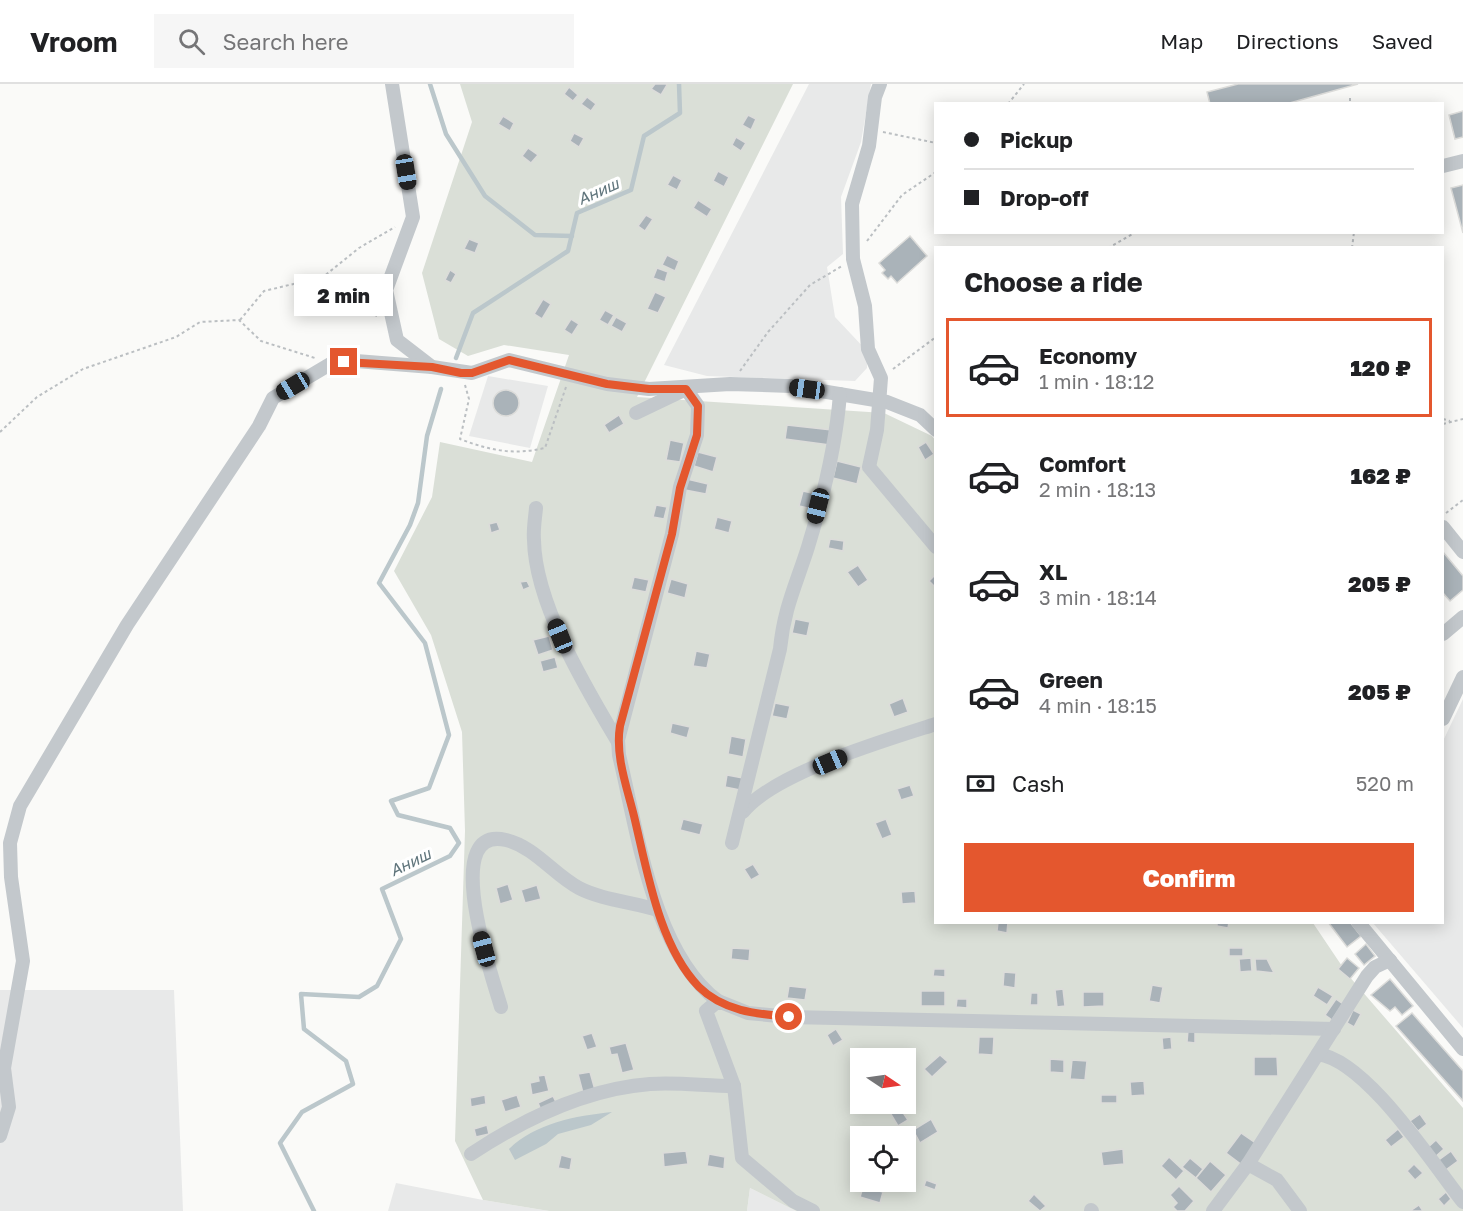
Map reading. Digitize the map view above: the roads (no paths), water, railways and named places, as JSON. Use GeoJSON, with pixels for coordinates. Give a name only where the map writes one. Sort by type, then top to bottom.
{"type":"FeatureCollection","features":[{"type":"Feature","properties":{"kind":"street"},"geometry":{"type":"LineString","coordinates":[[392,84],[413,217],[386,290],[397,340],[432,367]]}},
{"type":"Feature","properties":{"kind":"street"},"geometry":{"type":"LineString","coordinates":[[880,84],[870,129],[869,146],[852,204],[853,259],[865,306],[868,349],[881,378],[883,401],[869,467],[934,545]]}},
{"type":"Feature","properties":{"kind":"street"},"geometry":{"type":"LineString","coordinates":[[1444,166],[1463,161]]}},
{"type":"Feature","properties":{"kind":"street"},"geometry":{"type":"LineString","coordinates":[[0,1136],[9,1107],[4,1068],[23,960],[11,877],[10,843],[20,806],[127,625],[259,426],[273,398],[332,363],[356,361],[432,367],[472,373],[509,360],[607,384],[649,389],[686,389],[730,384],[791,386],[883,401],[920,415],[934,428]]}},
{"type":"Feature","properties":{"kind":"street"},"geometry":{"type":"LineString","coordinates":[[636,413],[686,389]]}},
{"type":"Feature","properties":{"kind":"street"},"geometry":{"type":"LineString","coordinates":[[618,742],[672,534],[680,488],[697,435],[698,406],[686,389]]}},
{"type":"Feature","properties":{"kind":"street"},"geometry":{"type":"LineString","coordinates":[[732,843],[780,649],[783,616],[808,547],[837,437],[840,394]]}},
{"type":"Feature","properties":{"kind":"street"},"geometry":{"type":"LineString","coordinates":[[536,508],[535,556],[555,623],[565,649],[618,742],[658,910],[685,965],[699,986],[717,1001],[748,1013],[789,1017],[1334,1029]]}},
{"type":"Feature","properties":{"kind":"street"},"geometry":{"type":"LineString","coordinates":[[1444,528],[1463,552]]}},
{"type":"Feature","properties":{"kind":"street"},"geometry":{"type":"LineString","coordinates":[[1444,633],[1463,617]]}},
{"type":"Feature","properties":{"kind":"street"},"geometry":{"type":"LineString","coordinates":[[1444,717],[1463,677]]}},
{"type":"Feature","properties":{"kind":"street"},"geometry":{"type":"LineString","coordinates":[[739,816],[751,801],[772,787],[869,745],[934,725]]}},
{"type":"Feature","properties":{"kind":"street"},"geometry":{"type":"LineString","coordinates":[[501,1007],[474,909],[472,870],[485,844],[493,839],[508,841],[535,855],[579,888],[658,910]]}},
{"type":"Feature","properties":{"kind":"street"},"geometry":{"type":"LineString","coordinates":[[1361,924],[1463,1049]]}},
{"type":"Feature","properties":{"kind":"street"},"geometry":{"type":"LineString","coordinates":[[1213,1211],[1248,1164],[1367,976],[1375,967],[1390,960]]}},
{"type":"Feature","properties":{"kind":"street"},"geometry":{"type":"LineString","coordinates":[[717,1001],[706,1011],[734,1086],[742,1158],[793,1201],[813,1211]]}},
{"type":"Feature","properties":{"kind":"street"},"geometry":{"type":"LineString","coordinates":[[1318,1054],[1329,1056],[1369,1084],[1463,1202]]}},
{"type":"Feature","properties":{"kind":"street"},"geometry":{"type":"LineString","coordinates":[[471,1154],[508,1130],[576,1100],[648,1084],[734,1086]]}},
{"type":"Feature","properties":{"kind":"street"},"geometry":{"type":"LineString","coordinates":[[1248,1164],[1277,1180],[1300,1211]]}},
{"type":"Feature","properties":{"kind":"waterway"},"geometry":{"type":"LineString","coordinates":[[430,84],[446,134],[485,196],[535,235],[572,236]]}},
{"type":"Feature","properties":{"kind":"waterway","name":"Аниш"},"geometry":{"type":"LineString","coordinates":[[456,358],[473,313],[568,251],[577,213],[631,190],[644,136],[680,113],[679,84]]}},
{"type":"Feature","properties":{"kind":"waterway","name":"Аниш"},"geometry":{"type":"LineString","coordinates":[[314,1211],[280,1143],[302,1112],[353,1084],[346,1061],[304,1029],[301,994],[359,997],[377,986],[401,939],[382,889],[450,856],[459,843],[450,828],[398,815],[391,801],[429,788],[449,735],[425,643],[379,583],[410,525],[418,503],[427,436],[441,389]]}}]}
